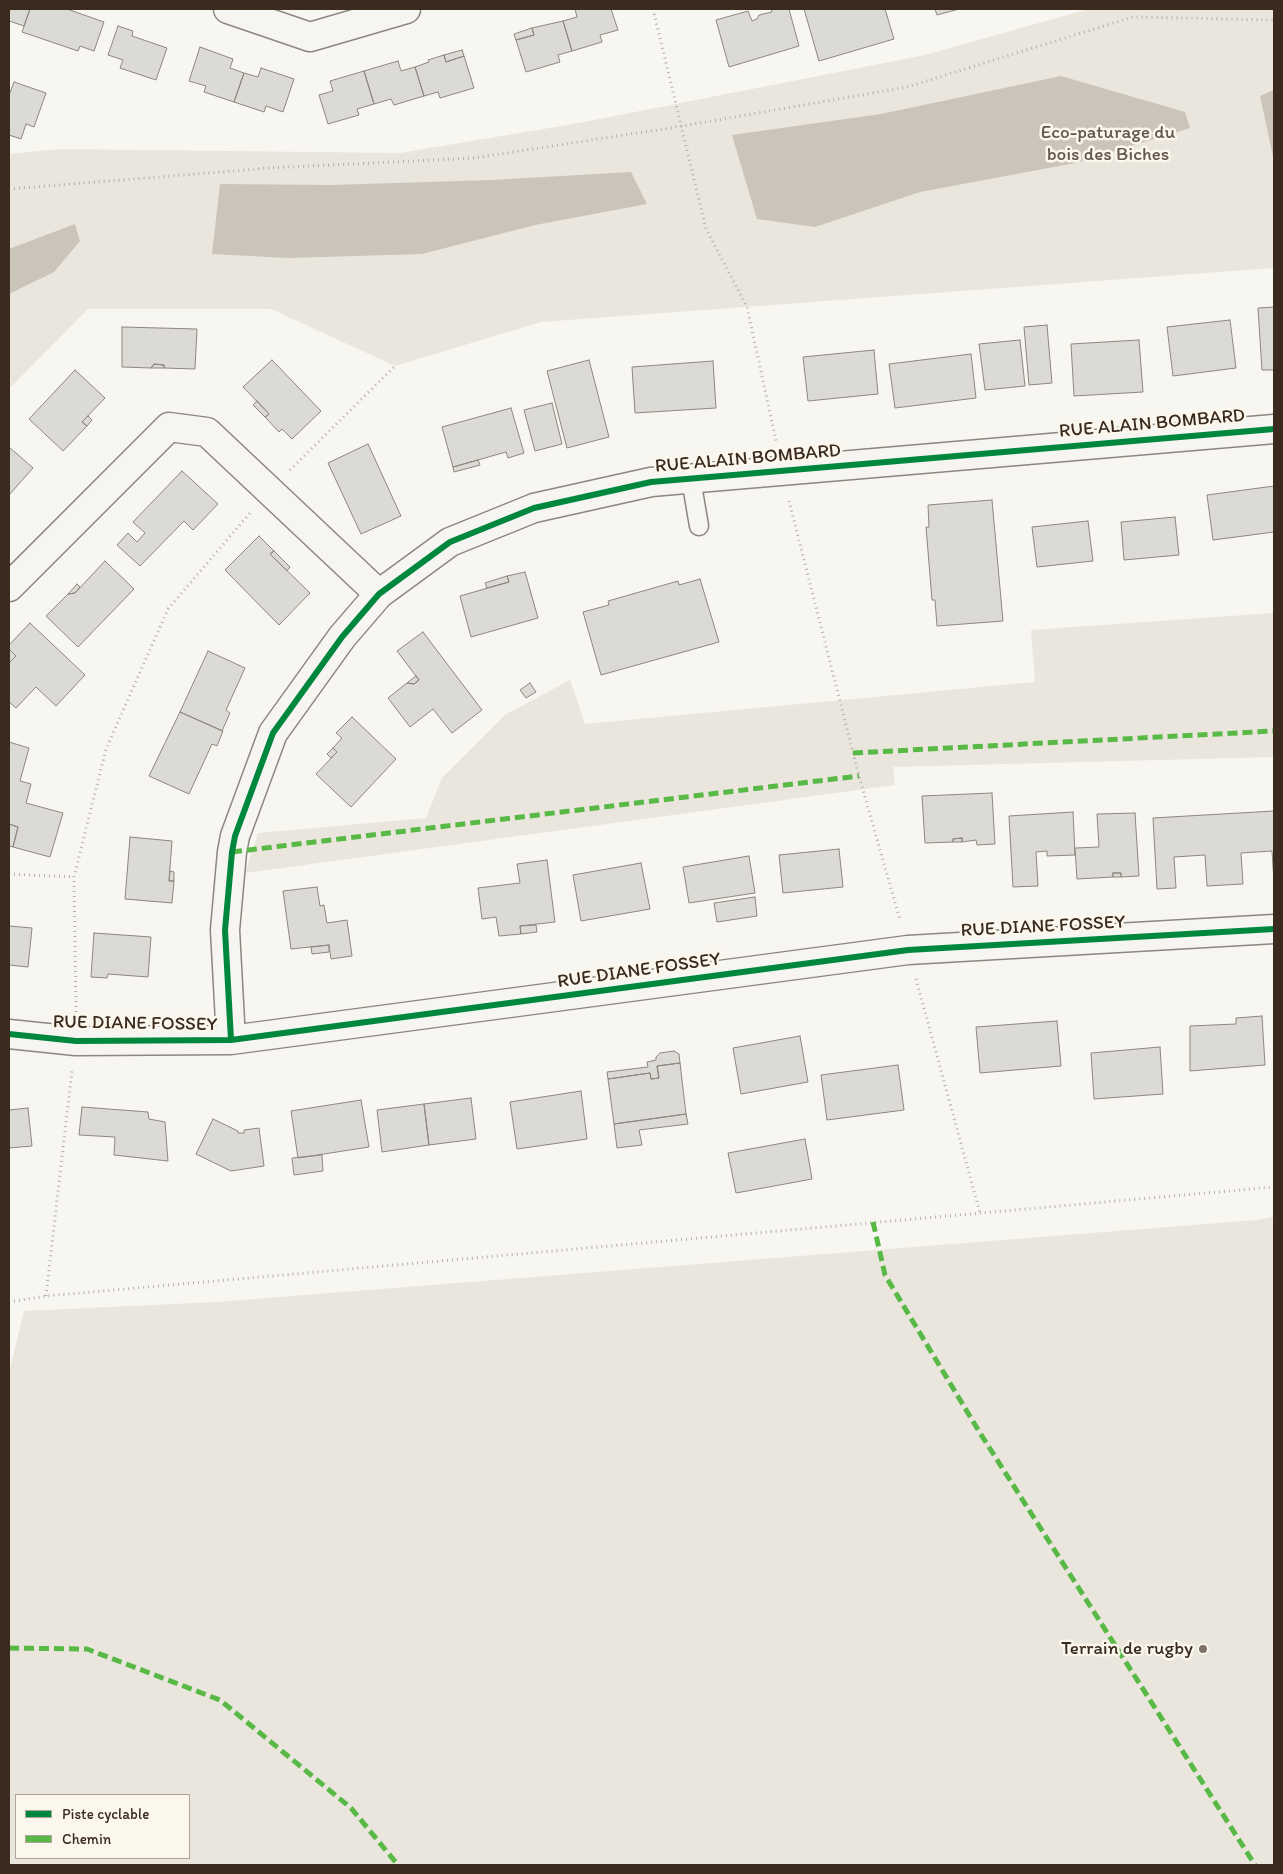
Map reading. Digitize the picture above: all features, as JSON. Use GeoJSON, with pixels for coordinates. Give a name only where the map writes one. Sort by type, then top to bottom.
{"type":"FeatureCollection","features":[{"type":"Feature","properties":{"kind":"street"},"geometry":{"type":"LineString","coordinates":[[228,9],[310,37],[406,9]]}},
{"type":"Feature","properties":{"kind":"street"},"geometry":{"type":"LineString","coordinates":[[9,586],[170,427],[206,432],[379,594]]}},
{"type":"Feature","properties":{"kind":"street","name":"RUE ALAIN BOMBARD"},"geometry":{"type":"LineString","coordinates":[[231,1040],[225,930],[232,852],[235,836],[273,733],[342,637],[379,594],[450,542],[534,508],[651,482],[1274,429]]}},
{"type":"Feature","properties":{"kind":"street","name":"RUE DIANE FOSSEY"},"geometry":{"type":"LineString","coordinates":[[9,1034],[76,1041],[231,1040],[908,950],[1274,929]]}},
{"type":"Feature","properties":{"kind":"lane"},"geometry":{"type":"LineString","coordinates":[[691,479],[699,526]]}},
{"type":"Feature","properties":{"kind":"path"},"geometry":{"type":"LineString","coordinates":[[653,9],[706,229],[747,307],[782,471],[859,776],[980,1213]]}},
{"type":"Feature","properties":{"kind":"path"},"geometry":{"type":"LineString","coordinates":[[9,189],[270,168],[474,158],[682,126],[906,87],[1133,17],[1274,20]]}},
{"type":"Feature","properties":{"kind":"path"},"geometry":{"type":"LineString","coordinates":[[46,1296],[76,1041],[74,877],[106,749],[168,610],[269,491],[395,366]]}},
{"type":"Feature","properties":{"kind":"path"},"geometry":{"type":"LineString","coordinates":[[9,874],[74,877]]}},
{"type":"Feature","properties":{"kind":"path"},"geometry":{"type":"LineString","coordinates":[[9,1302],[46,1296],[1274,1186]]}},
{"type":"Feature","properties":{"kind":"green space","name":"Eco-paturage du bois des Biches"},"geometry":{"type":"Polygon","coordinates":[[[1089,9],[1274,9],[1274,268],[541,322],[395,366],[271,309],[88,309],[9,389],[9,154],[59,149],[400,153],[579,123],[925,55],[1089,9]]]}},
{"type":"Feature","properties":{"kind":"green space"},"geometry":{"type":"Polygon","coordinates":[[[1274,613],[1274,757],[893,767],[895,785],[245,873],[258,833],[426,818],[442,778],[505,715],[570,680],[585,724],[1035,682],[1031,630],[1274,613]]]}},
{"type":"Feature","properties":{"kind":"green space"},"geometry":{"type":"Polygon","coordinates":[[[1274,1217],[1274,1865],[9,1865],[9,1373],[24,1311],[216,1302],[1257,1220],[1274,1217]]]}},
{"type":"Feature","properties":{"kind":"shaded area"},"geometry":{"type":"Polygon","coordinates":[[[1061,76],[1185,112],[1190,128],[1075,163],[920,192],[815,227],[757,219],[732,135],[881,114],[1061,76]]]}},
{"type":"Feature","properties":{"kind":"shaded area"},"geometry":{"type":"Polygon","coordinates":[[[1274,90],[1274,161],[1260,96],[1274,90]]]}},
{"type":"Feature","properties":{"kind":"shaded area"},"geometry":{"type":"Polygon","coordinates":[[[631,172],[647,204],[535,225],[422,254],[289,258],[212,254],[220,184],[331,185],[493,180],[631,172]]]}},
{"type":"Feature","properties":{"kind":"shaded area"},"geometry":{"type":"Polygon","coordinates":[[[75,224],[80,241],[54,272],[9,294],[9,249],[75,224]]]}},
{"type":"Feature","properties":{"kind":"building"},"geometry":{"type":"Polygon","coordinates":[[[9,9],[30,9],[24,26],[9,21],[9,9]]]}},
{"type":"Feature","properties":{"kind":"building"},"geometry":{"type":"Polygon","coordinates":[[[30,9],[67,9],[104,22],[94,51],[80,46],[78,51],[22,32],[30,9]]]}},
{"type":"Feature","properties":{"kind":"building"},"geometry":{"type":"Polygon","coordinates":[[[575,9],[611,9],[618,30],[600,35],[602,42],[572,51],[563,21],[577,17],[575,9]]]}},
{"type":"Feature","properties":{"kind":"building"},"geometry":{"type":"Polygon","coordinates":[[[771,9],[789,9],[799,46],[729,67],[716,20],[748,11],[752,21],[757,19],[759,15],[772,12],[771,9]]]}},
{"type":"Feature","properties":{"kind":"building"},"geometry":{"type":"Polygon","coordinates":[[[804,9],[885,9],[894,39],[819,61],[804,9]]]}},
{"type":"Feature","properties":{"kind":"building"},"geometry":{"type":"Polygon","coordinates":[[[935,9],[959,9],[937,15],[935,9]]]}},
{"type":"Feature","properties":{"kind":"building"},"geometry":{"type":"Polygon","coordinates":[[[563,21],[572,51],[558,55],[560,62],[526,72],[516,40],[534,35],[532,28],[563,21]]]}},
{"type":"Feature","properties":{"kind":"building"},"geometry":{"type":"Polygon","coordinates":[[[118,26],[133,31],[132,36],[167,48],[156,80],[120,68],[123,60],[108,55],[118,26]]]}},
{"type":"Feature","properties":{"kind":"building"},"geometry":{"type":"Polygon","coordinates":[[[532,28],[534,35],[516,40],[514,34],[532,28]]]}},
{"type":"Feature","properties":{"kind":"building"},"geometry":{"type":"Polygon","coordinates":[[[200,47],[233,59],[230,68],[244,73],[234,102],[204,92],[206,86],[189,81],[200,47]]]}},
{"type":"Feature","properties":{"kind":"building"},"geometry":{"type":"Polygon","coordinates":[[[462,50],[464,56],[446,62],[444,55],[462,50]]]}},
{"type":"Feature","properties":{"kind":"building"},"geometry":{"type":"Polygon","coordinates":[[[444,55],[446,62],[464,56],[474,88],[440,98],[438,92],[424,96],[415,67],[444,55]]]}},
{"type":"Feature","properties":{"kind":"building"},"geometry":{"type":"Polygon","coordinates":[[[398,61],[401,71],[415,67],[424,96],[394,105],[391,99],[374,104],[364,71],[398,61]]]}},
{"type":"Feature","properties":{"kind":"building"},"geometry":{"type":"Polygon","coordinates":[[[261,68],[294,79],[283,112],[266,106],[264,112],[234,102],[244,73],[258,77],[261,68]]]}},
{"type":"Feature","properties":{"kind":"building"},"geometry":{"type":"Polygon","coordinates":[[[364,71],[374,104],[357,109],[359,115],[328,124],[319,95],[333,91],[330,81],[364,71]]]}},
{"type":"Feature","properties":{"kind":"building"},"geometry":{"type":"Polygon","coordinates":[[[14,82],[46,93],[34,127],[26,124],[21,139],[9,135],[9,95],[14,82]]]}},
{"type":"Feature","properties":{"kind":"building"},"geometry":{"type":"Polygon","coordinates":[[[1274,307],[1274,370],[1262,370],[1258,308],[1274,307]]]}},
{"type":"Feature","properties":{"kind":"building"},"geometry":{"type":"Polygon","coordinates":[[[1230,320],[1236,368],[1173,376],[1167,327],[1230,320]]]}},
{"type":"Feature","properties":{"kind":"building"},"geometry":{"type":"Polygon","coordinates":[[[1047,325],[1052,383],[1029,385],[1024,327],[1047,325]]]}},
{"type":"Feature","properties":{"kind":"building"},"geometry":{"type":"Polygon","coordinates":[[[122,327],[197,329],[195,369],[164,368],[164,365],[154,364],[151,368],[122,367],[122,327]]]}},
{"type":"Feature","properties":{"kind":"building"},"geometry":{"type":"Polygon","coordinates":[[[1020,340],[1025,386],[985,390],[979,344],[1020,340]]]}},
{"type":"Feature","properties":{"kind":"building"},"geometry":{"type":"Polygon","coordinates":[[[1139,340],[1143,392],[1074,396],[1071,344],[1139,340]]]}},
{"type":"Feature","properties":{"kind":"building"},"geometry":{"type":"Polygon","coordinates":[[[874,350],[878,394],[808,401],[803,357],[874,350]]]}},
{"type":"Feature","properties":{"kind":"building"},"geometry":{"type":"Polygon","coordinates":[[[971,354],[976,398],[895,408],[889,364],[971,354]]]}},
{"type":"Feature","properties":{"kind":"building"},"geometry":{"type":"Polygon","coordinates":[[[272,360],[321,411],[292,439],[282,429],[279,432],[265,417],[269,414],[243,387],[272,360]]]}},
{"type":"Feature","properties":{"kind":"building"},"geometry":{"type":"Polygon","coordinates":[[[589,360],[609,437],[567,448],[547,371],[589,360]]]}},
{"type":"Feature","properties":{"kind":"building"},"geometry":{"type":"Polygon","coordinates":[[[713,361],[716,408],[635,413],[632,367],[713,361]]]}},
{"type":"Feature","properties":{"kind":"building"},"geometry":{"type":"Polygon","coordinates":[[[154,364],[164,365],[164,368],[151,368],[154,364]]]}},
{"type":"Feature","properties":{"kind":"building"},"geometry":{"type":"Polygon","coordinates":[[[75,370],[105,398],[82,422],[87,426],[63,451],[29,419],[75,370]]]}},
{"type":"Feature","properties":{"kind":"building"},"geometry":{"type":"Polygon","coordinates":[[[257,401],[269,414],[265,417],[253,405],[257,401]]]}},
{"type":"Feature","properties":{"kind":"building"},"geometry":{"type":"Polygon","coordinates":[[[552,403],[562,444],[535,451],[524,410],[552,403]]]}},
{"type":"Feature","properties":{"kind":"building"},"geometry":{"type":"Polygon","coordinates":[[[511,408],[524,453],[508,458],[506,452],[453,467],[442,427],[511,408]]]}},
{"type":"Feature","properties":{"kind":"building"},"geometry":{"type":"Polygon","coordinates":[[[88,416],[92,420],[87,426],[82,422],[88,416]]]}},
{"type":"Feature","properties":{"kind":"building"},"geometry":{"type":"Polygon","coordinates":[[[368,444],[401,516],[361,534],[328,463],[368,444]]]}},
{"type":"Feature","properties":{"kind":"building"},"geometry":{"type":"Polygon","coordinates":[[[9,447],[33,468],[9,495],[9,447]]]}},
{"type":"Feature","properties":{"kind":"building"},"geometry":{"type":"Polygon","coordinates":[[[478,460],[480,465],[454,472],[453,467],[478,460]]]}},
{"type":"Feature","properties":{"kind":"building"},"geometry":{"type":"Polygon","coordinates":[[[182,471],[218,504],[193,530],[184,521],[140,566],[117,545],[128,533],[137,542],[145,533],[133,522],[182,471]]]}},
{"type":"Feature","properties":{"kind":"building"},"geometry":{"type":"Polygon","coordinates":[[[1274,486],[1274,532],[1213,540],[1207,495],[1274,486]]]}},
{"type":"Feature","properties":{"kind":"building"},"geometry":{"type":"Polygon","coordinates":[[[992,500],[1003,621],[937,626],[935,600],[932,600],[926,527],[929,527],[928,505],[992,500]]]}},
{"type":"Feature","properties":{"kind":"building"},"geometry":{"type":"Polygon","coordinates":[[[1175,517],[1179,555],[1124,560],[1121,522],[1175,517]]]}},
{"type":"Feature","properties":{"kind":"building"},"geometry":{"type":"Polygon","coordinates":[[[1088,521],[1093,561],[1037,567],[1032,527],[1088,521]]]}},
{"type":"Feature","properties":{"kind":"building"},"geometry":{"type":"Polygon","coordinates":[[[259,536],[274,551],[270,554],[310,593],[279,625],[225,570],[259,536]]]}},
{"type":"Feature","properties":{"kind":"building"},"geometry":{"type":"Polygon","coordinates":[[[274,551],[290,567],[287,571],[270,554],[274,551]]]}},
{"type":"Feature","properties":{"kind":"building"},"geometry":{"type":"Polygon","coordinates":[[[105,561],[134,589],[78,647],[46,616],[68,594],[75,593],[105,561]]]}},
{"type":"Feature","properties":{"kind":"building"},"geometry":{"type":"Polygon","coordinates":[[[525,572],[538,618],[471,637],[460,596],[509,582],[507,576],[525,572]]]}},
{"type":"Feature","properties":{"kind":"building"},"geometry":{"type":"Polygon","coordinates":[[[507,576],[509,582],[487,588],[485,583],[507,576]]]}},
{"type":"Feature","properties":{"kind":"building"},"geometry":{"type":"Polygon","coordinates":[[[700,579],[719,642],[601,675],[583,612],[609,605],[608,601],[678,581],[679,585],[700,579]]]}},
{"type":"Feature","properties":{"kind":"building"},"geometry":{"type":"Polygon","coordinates":[[[77,584],[80,587],[75,593],[68,594],[77,584]]]}},
{"type":"Feature","properties":{"kind":"building"},"geometry":{"type":"Polygon","coordinates":[[[30,623],[85,675],[56,706],[36,687],[16,708],[9,702],[9,663],[16,656],[9,649],[9,645],[30,623]]]}},
{"type":"Feature","properties":{"kind":"building"},"geometry":{"type":"Polygon","coordinates":[[[423,632],[482,710],[452,733],[433,709],[410,727],[388,698],[407,683],[414,684],[419,680],[397,651],[423,632]]]}},
{"type":"Feature","properties":{"kind":"building"},"geometry":{"type":"Polygon","coordinates":[[[9,649],[16,656],[10,662],[9,661],[9,649]]]}},
{"type":"Feature","properties":{"kind":"building"},"geometry":{"type":"Polygon","coordinates":[[[208,651],[245,668],[226,710],[230,713],[222,731],[180,712],[208,651]]]}},
{"type":"Feature","properties":{"kind":"building"},"geometry":{"type":"Polygon","coordinates":[[[416,676],[419,680],[414,684],[407,683],[416,676]]]}},
{"type":"Feature","properties":{"kind":"building"},"geometry":{"type":"Polygon","coordinates":[[[530,683],[536,692],[526,698],[520,690],[530,683]]]}},
{"type":"Feature","properties":{"kind":"building"},"geometry":{"type":"Polygon","coordinates":[[[180,712],[223,731],[217,746],[212,744],[189,794],[149,776],[180,712]]]}},
{"type":"Feature","properties":{"kind":"building"},"geometry":{"type":"Polygon","coordinates":[[[352,717],[396,759],[351,807],[316,774],[337,752],[333,748],[342,738],[336,733],[352,717]]]}},
{"type":"Feature","properties":{"kind":"building"},"geometry":{"type":"Polygon","coordinates":[[[9,742],[29,748],[20,781],[31,784],[26,803],[63,813],[50,857],[13,847],[18,827],[9,824],[9,742]]]}},
{"type":"Feature","properties":{"kind":"building"},"geometry":{"type":"Polygon","coordinates":[[[333,748],[337,752],[331,758],[327,754],[333,748]]]}},
{"type":"Feature","properties":{"kind":"building"},"geometry":{"type":"Polygon","coordinates":[[[992,793],[995,844],[977,845],[976,840],[962,842],[962,838],[953,839],[953,842],[925,843],[922,796],[992,793]]]}},
{"type":"Feature","properties":{"kind":"building"},"geometry":{"type":"Polygon","coordinates":[[[1274,811],[1274,882],[1272,851],[1241,853],[1243,884],[1207,886],[1205,855],[1174,857],[1176,888],[1157,889],[1153,818],[1274,811]]]}},
{"type":"Feature","properties":{"kind":"building"},"geometry":{"type":"Polygon","coordinates":[[[1073,812],[1075,855],[1047,856],[1047,851],[1036,852],[1038,886],[1013,887],[1009,816],[1073,812]]]}},
{"type":"Feature","properties":{"kind":"building"},"geometry":{"type":"Polygon","coordinates":[[[1135,813],[1139,876],[1121,877],[1121,873],[1113,873],[1113,877],[1077,879],[1075,848],[1099,847],[1097,814],[1135,813]]]}},
{"type":"Feature","properties":{"kind":"building"},"geometry":{"type":"Polygon","coordinates":[[[9,824],[18,827],[13,847],[9,846],[9,824]]]}},
{"type":"Feature","properties":{"kind":"building"},"geometry":{"type":"Polygon","coordinates":[[[130,837],[172,841],[169,881],[174,881],[172,903],[125,899],[130,837]]]}},
{"type":"Feature","properties":{"kind":"building"},"geometry":{"type":"Polygon","coordinates":[[[962,838],[962,842],[953,842],[953,839],[962,838]]]}},
{"type":"Feature","properties":{"kind":"building"},"geometry":{"type":"Polygon","coordinates":[[[839,849],[843,887],[783,893],[779,855],[839,849]]]}},
{"type":"Feature","properties":{"kind":"building"},"geometry":{"type":"Polygon","coordinates":[[[749,856],[755,893],[689,903],[683,867],[749,856]]]}},
{"type":"Feature","properties":{"kind":"building"},"geometry":{"type":"Polygon","coordinates":[[[547,860],[555,922],[520,926],[521,934],[499,936],[496,917],[482,919],[478,888],[520,883],[517,864],[547,860]]]}},
{"type":"Feature","properties":{"kind":"building"},"geometry":{"type":"Polygon","coordinates":[[[641,863],[650,909],[581,921],[573,875],[641,863]]]}},
{"type":"Feature","properties":{"kind":"building"},"geometry":{"type":"Polygon","coordinates":[[[170,871],[174,872],[174,881],[169,881],[170,871]]]}},
{"type":"Feature","properties":{"kind":"building"},"geometry":{"type":"Polygon","coordinates":[[[1113,873],[1121,873],[1121,877],[1113,877],[1113,873]]]}},
{"type":"Feature","properties":{"kind":"building"},"geometry":{"type":"Polygon","coordinates":[[[317,887],[320,906],[324,905],[327,923],[347,920],[352,956],[331,959],[329,945],[291,949],[283,891],[317,887]]]}},
{"type":"Feature","properties":{"kind":"building"},"geometry":{"type":"Polygon","coordinates":[[[755,897],[757,916],[717,922],[714,903],[755,897]]]}},
{"type":"Feature","properties":{"kind":"building"},"geometry":{"type":"Polygon","coordinates":[[[536,925],[537,932],[521,934],[520,926],[536,925]]]}},
{"type":"Feature","properties":{"kind":"building"},"geometry":{"type":"Polygon","coordinates":[[[9,926],[32,928],[28,967],[9,965],[9,926]]]}},
{"type":"Feature","properties":{"kind":"building"},"geometry":{"type":"Polygon","coordinates":[[[94,933],[151,937],[148,977],[108,974],[107,978],[91,977],[94,933]]]}},
{"type":"Feature","properties":{"kind":"building"},"geometry":{"type":"Polygon","coordinates":[[[329,945],[329,952],[312,954],[311,947],[329,945]]]}},
{"type":"Feature","properties":{"kind":"building"},"geometry":{"type":"Polygon","coordinates":[[[1262,1016],[1265,1065],[1190,1071],[1190,1026],[1236,1024],[1236,1018],[1262,1016]]]}},
{"type":"Feature","properties":{"kind":"building"},"geometry":{"type":"Polygon","coordinates":[[[1057,1021],[1061,1066],[980,1073],[976,1027],[1057,1021]]]}},
{"type":"Feature","properties":{"kind":"building"},"geometry":{"type":"Polygon","coordinates":[[[800,1036],[808,1082],[741,1094],[733,1048],[800,1036]]]}},
{"type":"Feature","properties":{"kind":"building"},"geometry":{"type":"Polygon","coordinates":[[[1160,1047],[1163,1094],[1094,1099],[1091,1053],[1160,1047]]]}},
{"type":"Feature","properties":{"kind":"building"},"geometry":{"type":"Polygon","coordinates":[[[674,1051],[679,1054],[680,1063],[657,1066],[659,1078],[651,1079],[650,1073],[608,1079],[607,1072],[648,1067],[647,1062],[656,1060],[660,1053],[674,1051]]]}},
{"type":"Feature","properties":{"kind":"building"},"geometry":{"type":"Polygon","coordinates":[[[680,1063],[686,1114],[614,1124],[608,1079],[650,1073],[651,1079],[659,1078],[657,1066],[680,1063]]]}},
{"type":"Feature","properties":{"kind":"building"},"geometry":{"type":"Polygon","coordinates":[[[898,1065],[904,1110],[827,1120],[821,1075],[898,1065]]]}},
{"type":"Feature","properties":{"kind":"building"},"geometry":{"type":"Polygon","coordinates":[[[581,1091],[587,1139],[517,1149],[510,1102],[581,1091]]]}},
{"type":"Feature","properties":{"kind":"building"},"geometry":{"type":"Polygon","coordinates":[[[471,1098],[476,1139],[429,1145],[424,1104],[471,1098]]]}},
{"type":"Feature","properties":{"kind":"building"},"geometry":{"type":"Polygon","coordinates":[[[361,1100],[369,1147],[298,1158],[291,1111],[361,1100]]]}},
{"type":"Feature","properties":{"kind":"building"},"geometry":{"type":"Polygon","coordinates":[[[424,1104],[429,1145],[382,1152],[377,1110],[424,1104]]]}},
{"type":"Feature","properties":{"kind":"building"},"geometry":{"type":"Polygon","coordinates":[[[82,1107],[148,1112],[149,1119],[165,1122],[168,1161],[114,1155],[115,1137],[79,1135],[82,1107]]]}},
{"type":"Feature","properties":{"kind":"building"},"geometry":{"type":"Polygon","coordinates":[[[28,1108],[32,1146],[9,1148],[9,1110],[28,1108]]]}},
{"type":"Feature","properties":{"kind":"building"},"geometry":{"type":"Polygon","coordinates":[[[686,1114],[688,1124],[639,1130],[642,1145],[617,1148],[614,1124],[686,1114]]]}},
{"type":"Feature","properties":{"kind":"building"},"geometry":{"type":"Polygon","coordinates":[[[213,1119],[238,1131],[238,1133],[244,1133],[244,1130],[259,1128],[264,1166],[231,1171],[196,1154],[213,1119]]]}},
{"type":"Feature","properties":{"kind":"building"},"geometry":{"type":"Polygon","coordinates":[[[805,1139],[812,1179],[736,1193],[728,1153],[805,1139]]]}},
{"type":"Feature","properties":{"kind":"building"},"geometry":{"type":"Polygon","coordinates":[[[322,1155],[323,1171],[294,1175],[292,1158],[322,1155]]]}},
{"type":"Feature","properties":{"kind":"marked path"},"geometry":{"type":"LineString","coordinates":[[853,753],[1274,731]]}},
{"type":"Feature","properties":{"kind":"marked path"},"geometry":{"type":"LineString","coordinates":[[232,852],[859,776]]}},
{"type":"Feature","properties":{"kind":"marked path"},"geometry":{"type":"LineString","coordinates":[[873,1222],[885,1275],[980,1433],[1255,1865]]}},
{"type":"Feature","properties":{"kind":"marked path"},"geometry":{"type":"LineString","coordinates":[[9,1648],[87,1649],[220,1700],[351,1808],[398,1865]]}},
{"type":"Feature","properties":{"kind":"cycle path"},"geometry":{"type":"LineString","coordinates":[[231,1040],[225,930],[232,852],[235,836],[273,733],[342,637],[379,594],[450,542],[534,508],[651,482],[1274,429]]}},
{"type":"Feature","properties":{"kind":"cycle path"},"geometry":{"type":"LineString","coordinates":[[9,1034],[76,1041],[231,1040],[908,950],[1274,929]]}},
{"type":"Feature","properties":{"kind":"place","name":"Terrain de rugby"},"geometry":{"type":"Point","coordinates":[1203,1649]}}]}
